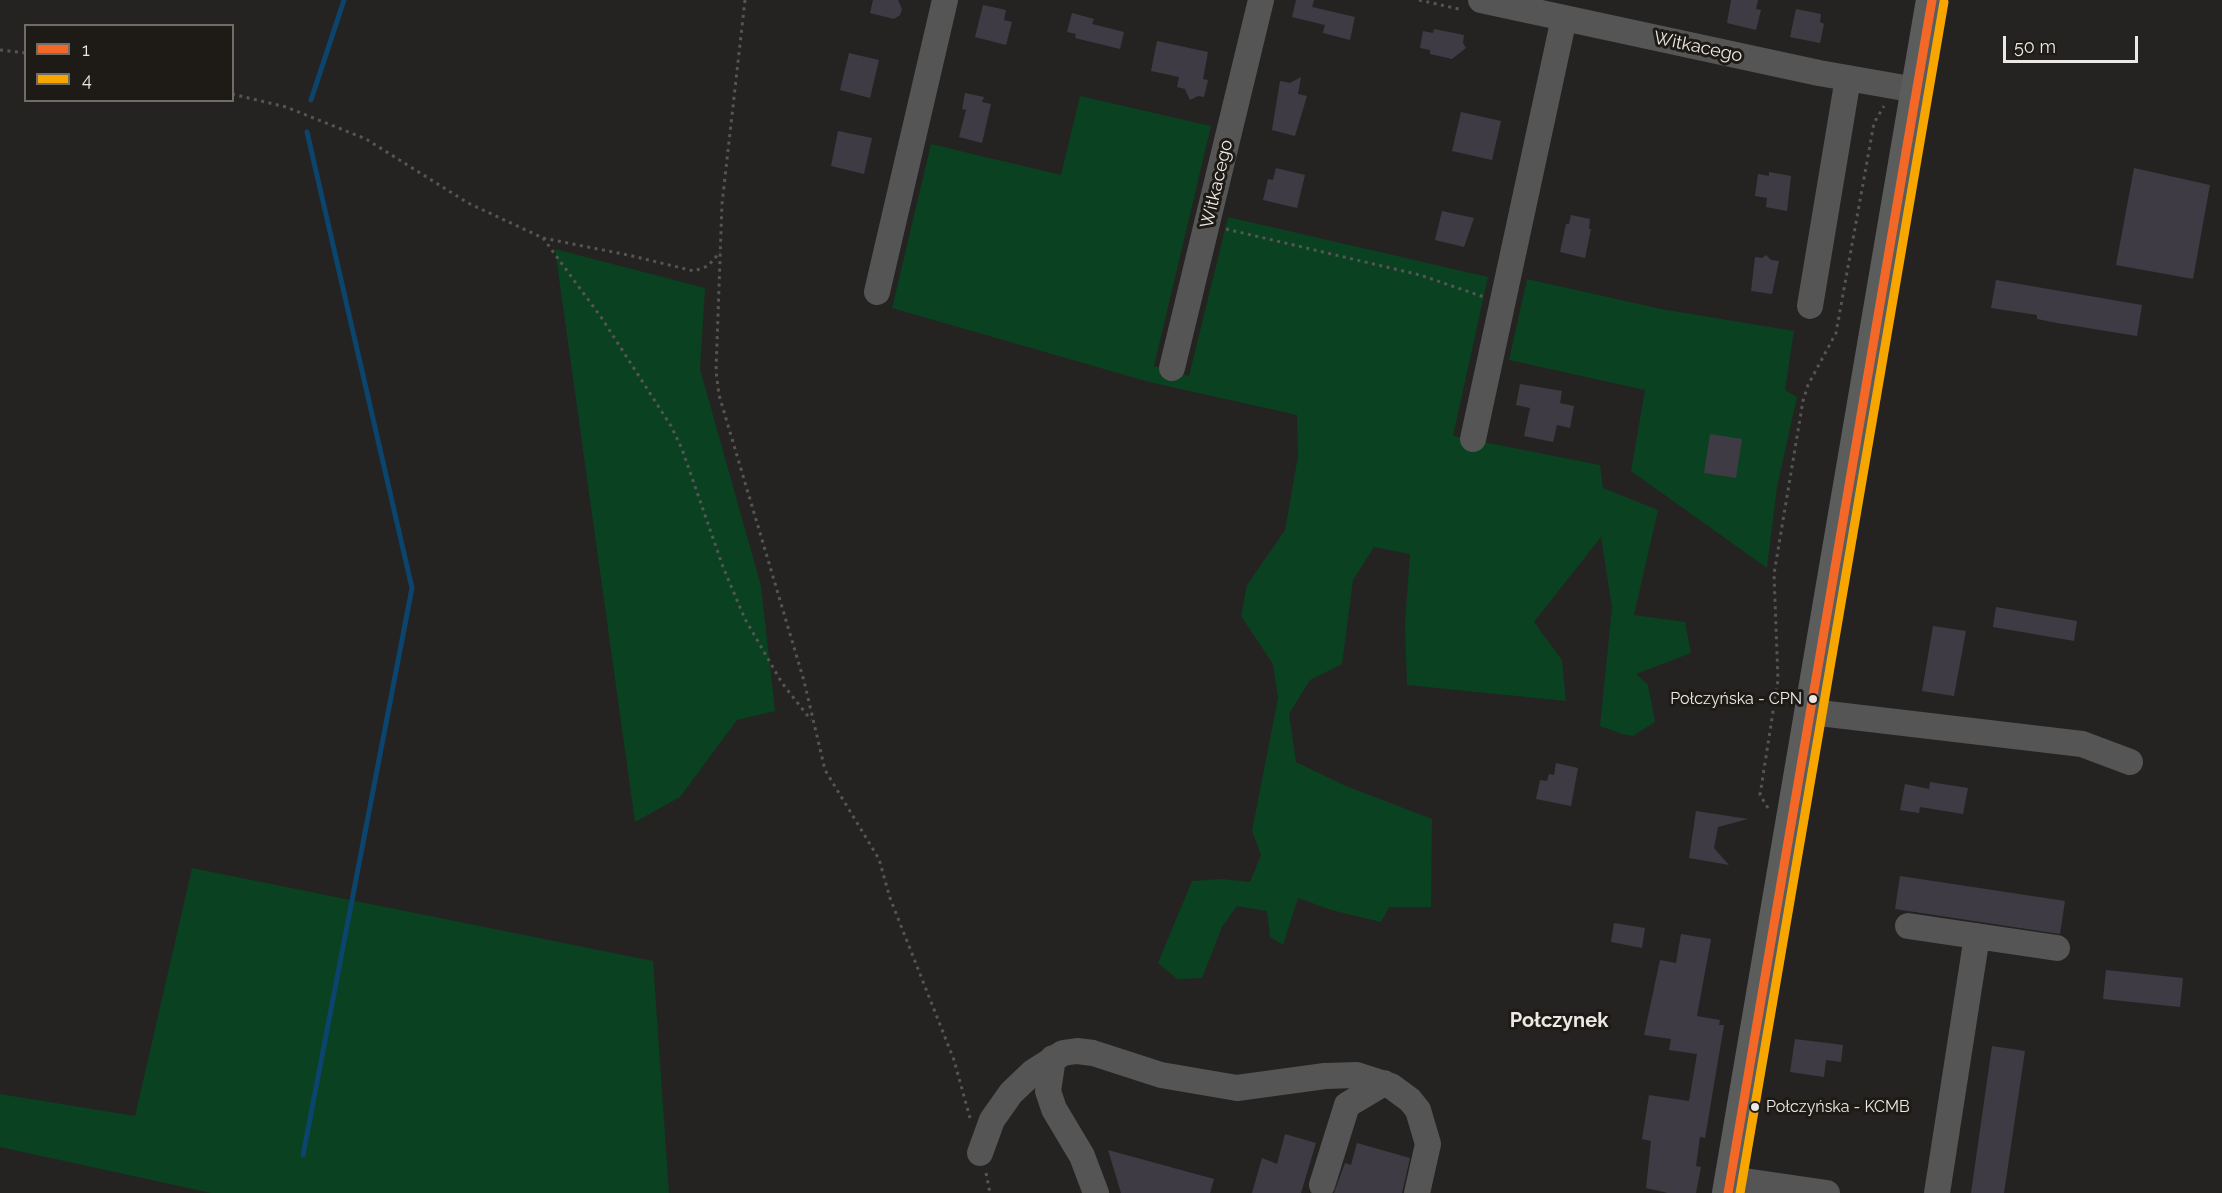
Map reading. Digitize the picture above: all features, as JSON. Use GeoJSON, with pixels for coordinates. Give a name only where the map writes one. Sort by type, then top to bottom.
{"type":"FeatureCollection","features":[{"type":"Feature","properties":{"kind":"main road"},"geometry":{"type":"LineString","coordinates":[[1730,1186],[1811,712],[1904,87],[1932,0]]}},
{"type":"Feature","properties":{"kind":"street"},"geometry":{"type":"LineString","coordinates":[[877,292],[945,0]]}},
{"type":"Feature","properties":{"kind":"street","name":"Witkacego"},"geometry":{"type":"LineString","coordinates":[[1172,368],[1261,0]]}},
{"type":"Feature","properties":{"kind":"street","name":"Witkacego"},"geometry":{"type":"LineString","coordinates":[[1481,0],[1848,78],[1904,87]]}},
{"type":"Feature","properties":{"kind":"street"},"geometry":{"type":"LineString","coordinates":[[1473,439],[1564,18]]}},
{"type":"Feature","properties":{"kind":"street"},"geometry":{"type":"LineString","coordinates":[[1810,306],[1848,78]]}},
{"type":"Feature","properties":{"kind":"street"},"geometry":{"type":"LineString","coordinates":[[1811,712],[2082,744],[2130,762]]}},
{"type":"Feature","properties":{"kind":"street"},"geometry":{"type":"LineString","coordinates":[[1908,926],[2057,948]]}},
{"type":"Feature","properties":{"kind":"street"},"geometry":{"type":"LineString","coordinates":[[1937,1193],[1977,936]]}},
{"type":"Feature","properties":{"kind":"street"},"geometry":{"type":"LineString","coordinates":[[980,1153],[999,1108],[1021,1082],[1053,1058],[1077,1051],[1093,1053],[1161,1075],[1237,1088],[1325,1076],[1357,1075],[1384,1083],[1410,1100],[1418,1110],[1426,1131],[1427,1155],[1417,1193]]}},
{"type":"Feature","properties":{"kind":"street"},"geometry":{"type":"LineString","coordinates":[[1053,1058],[1048,1091],[1054,1109],[1082,1156],[1096,1193]]}},
{"type":"Feature","properties":{"kind":"street"},"geometry":{"type":"LineString","coordinates":[[1322,1185],[1347,1105],[1384,1083]]}},
{"type":"Feature","properties":{"kind":"street"},"geometry":{"type":"LineString","coordinates":[[1730,1186],[1827,1193]]}},
{"type":"Feature","properties":{"kind":"path"},"geometry":{"type":"LineString","coordinates":[[745,0],[728,129],[716,371],[719,395],[804,681],[825,770],[879,859],[890,898],[954,1060],[990,1193]]}},
{"type":"Feature","properties":{"kind":"path"},"geometry":{"type":"LineString","coordinates":[[0,50],[24,53]]}},
{"type":"Feature","properties":{"kind":"path"},"geometry":{"type":"LineString","coordinates":[[1760,795],[1778,680],[1774,574],[1803,401],[1808,386],[1836,333],[1874,123],[1888,97],[1904,87]]}},
{"type":"Feature","properties":{"kind":"path"},"geometry":{"type":"LineString","coordinates":[[234,94],[286,107],[366,139],[468,204],[543,238],[694,271],[708,266],[721,251]]}},
{"type":"Feature","properties":{"kind":"path"},"geometry":{"type":"LineString","coordinates":[[1207,225],[1420,275],[1502,304]]}},
{"type":"Feature","properties":{"kind":"path"},"geometry":{"type":"LineString","coordinates":[[543,238],[602,317],[671,426],[682,449],[723,567],[745,619],[782,683],[812,721]]}},
{"type":"Feature","properties":{"kind":"green space"},"geometry":{"type":"Polygon","coordinates":[[[1080,96],[1211,126],[1154,366],[1189,376],[1228,217],[1488,277],[1453,436],[1600,465],[1603,488],[1658,510],[1634,615],[1685,622],[1691,653],[1636,674],[1648,685],[1655,722],[1633,736],[1600,726],[1612,607],[1601,537],[1534,622],[1562,660],[1566,701],[1407,685],[1405,624],[1410,554],[1374,547],[1353,580],[1342,664],[1310,680],[1289,714],[1296,762],[1346,786],[1432,819],[1431,907],[1389,907],[1381,922],[1331,910],[1298,898],[1283,945],[1270,937],[1267,911],[1237,906],[1222,927],[1202,978],[1177,979],[1158,963],[1192,881],[1222,879],[1250,882],[1261,855],[1252,831],[1278,698],[1273,664],[1241,616],[1247,585],[1285,530],[1298,456],[1297,415],[1149,382],[892,308],[931,144],[1061,175],[1080,96]]]}},
{"type":"Feature","properties":{"kind":"green space"},"geometry":{"type":"Polygon","coordinates":[[[555,249],[705,288],[700,369],[761,586],[775,711],[737,720],[680,797],[635,822],[555,249]]]}},
{"type":"Feature","properties":{"kind":"green space"},"geometry":{"type":"Polygon","coordinates":[[[1527,279],[1661,309],[1794,331],[1785,390],[1797,397],[1777,487],[1767,568],[1631,471],[1645,390],[1509,360],[1527,279]]]}},
{"type":"Feature","properties":{"kind":"green space"},"geometry":{"type":"Polygon","coordinates":[[[192,868],[653,961],[669,1193],[211,1193],[0,1147],[0,1094],[135,1116],[192,868]]]}},
{"type":"Feature","properties":{"kind":"building"},"geometry":{"type":"Polygon","coordinates":[[[873,0],[898,0],[902,9],[900,15],[894,19],[870,13],[873,0]]]}},
{"type":"Feature","properties":{"kind":"building"},"geometry":{"type":"Polygon","coordinates":[[[1296,0],[1314,0],[1312,7],[1355,17],[1350,40],[1323,33],[1325,25],[1292,17],[1296,0]]]}},
{"type":"Feature","properties":{"kind":"building"},"geometry":{"type":"Polygon","coordinates":[[[1731,0],[1758,0],[1756,9],[1761,10],[1756,30],[1727,23],[1731,0]]]}},
{"type":"Feature","properties":{"kind":"building"},"geometry":{"type":"Polygon","coordinates":[[[983,5],[1006,10],[1004,20],[1012,22],[1006,45],[975,37],[983,5]]]}},
{"type":"Feature","properties":{"kind":"building"},"geometry":{"type":"Polygon","coordinates":[[[1796,9],[1821,14],[1820,22],[1824,24],[1820,43],[1790,37],[1796,9]]]}},
{"type":"Feature","properties":{"kind":"building"},"geometry":{"type":"Polygon","coordinates":[[[1072,13],[1094,19],[1092,24],[1124,32],[1120,49],[1075,38],[1076,34],[1067,32],[1072,13]]]}},
{"type":"Feature","properties":{"kind":"building"},"geometry":{"type":"Polygon","coordinates":[[[1434,29],[1464,35],[1463,43],[1466,48],[1452,59],[1430,54],[1430,50],[1420,48],[1423,31],[1433,33],[1434,29]]]}},
{"type":"Feature","properties":{"kind":"building"},"geometry":{"type":"Polygon","coordinates":[[[1157,41],[1208,52],[1203,79],[1208,80],[1204,97],[1198,96],[1190,100],[1185,89],[1177,87],[1179,77],[1151,71],[1157,41]]]}},
{"type":"Feature","properties":{"kind":"building"},"geometry":{"type":"Polygon","coordinates":[[[849,53],[879,60],[870,98],[840,90],[849,53]]]}},
{"type":"Feature","properties":{"kind":"building"},"geometry":{"type":"Polygon","coordinates":[[[1301,77],[1298,94],[1307,96],[1295,136],[1272,130],[1280,81],[1290,83],[1301,77]]]}},
{"type":"Feature","properties":{"kind":"building"},"geometry":{"type":"Polygon","coordinates":[[[965,93],[984,97],[982,102],[991,104],[982,143],[959,137],[966,110],[962,109],[965,93]]]}},
{"type":"Feature","properties":{"kind":"building"},"geometry":{"type":"Polygon","coordinates":[[[1461,112],[1501,121],[1492,160],[1452,151],[1461,112]]]}},
{"type":"Feature","properties":{"kind":"building"},"geometry":{"type":"Polygon","coordinates":[[[838,131],[872,138],[864,174],[831,166],[838,131]]]}},
{"type":"Feature","properties":{"kind":"building"},"geometry":{"type":"Polygon","coordinates":[[[1276,168],[1305,175],[1297,208],[1263,200],[1268,179],[1273,180],[1276,168]]]}},
{"type":"Feature","properties":{"kind":"building"},"geometry":{"type":"Polygon","coordinates":[[[2134,168],[2210,185],[2193,279],[2116,265],[2134,168]]]}},
{"type":"Feature","properties":{"kind":"building"},"geometry":{"type":"Polygon","coordinates":[[[1769,172],[1791,176],[1787,211],[1766,207],[1767,198],[1755,196],[1758,174],[1769,176],[1769,172]]]}},
{"type":"Feature","properties":{"kind":"building"},"geometry":{"type":"Polygon","coordinates":[[[1442,211],[1474,218],[1464,247],[1435,240],[1442,211]]]}},
{"type":"Feature","properties":{"kind":"building"},"geometry":{"type":"Polygon","coordinates":[[[1571,215],[1590,219],[1589,229],[1591,229],[1585,258],[1560,252],[1566,224],[1569,224],[1571,215]]]}},
{"type":"Feature","properties":{"kind":"building"},"geometry":{"type":"Polygon","coordinates":[[[1766,255],[1771,260],[1779,261],[1772,294],[1751,291],[1755,257],[1762,258],[1766,255]]]}},
{"type":"Feature","properties":{"kind":"building"},"geometry":{"type":"Polygon","coordinates":[[[1996,280],[2142,305],[2137,336],[2057,323],[2037,319],[2037,315],[1991,308],[1996,280]]]}},
{"type":"Feature","properties":{"kind":"building"},"geometry":{"type":"Polygon","coordinates":[[[1520,384],[1562,391],[1560,403],[1574,406],[1570,428],[1557,425],[1553,442],[1524,436],[1530,408],[1516,405],[1520,384]]]}},
{"type":"Feature","properties":{"kind":"building"},"geometry":{"type":"Polygon","coordinates":[[[1710,434],[1742,439],[1736,478],[1704,473],[1710,434]]]}},
{"type":"Feature","properties":{"kind":"building"},"geometry":{"type":"Polygon","coordinates":[[[1996,607],[2077,621],[2074,641],[1993,627],[1996,607]]]}},
{"type":"Feature","properties":{"kind":"building"},"geometry":{"type":"Polygon","coordinates":[[[1933,626],[1966,631],[1954,696],[1922,691],[1933,626]]]}},
{"type":"Feature","properties":{"kind":"building"},"geometry":{"type":"Polygon","coordinates":[[[1556,763],[1578,768],[1571,806],[1536,799],[1540,780],[1547,781],[1549,774],[1554,775],[1556,763]]]}},
{"type":"Feature","properties":{"kind":"building"},"geometry":{"type":"Polygon","coordinates":[[[1930,782],[1968,788],[1963,814],[1920,807],[1919,813],[1900,810],[1905,784],[1929,789],[1930,782]]]}},
{"type":"Feature","properties":{"kind":"building"},"geometry":{"type":"Polygon","coordinates":[[[1696,811],[1748,819],[1718,827],[1714,848],[1729,865],[1689,858],[1696,811]]]}},
{"type":"Feature","properties":{"kind":"building"},"geometry":{"type":"Polygon","coordinates":[[[1900,876],[2065,901],[2060,934],[1895,909],[1900,876]]]}},
{"type":"Feature","properties":{"kind":"building"},"geometry":{"type":"Polygon","coordinates":[[[1614,923],[1645,928],[1642,948],[1611,942],[1614,923]]]}},
{"type":"Feature","properties":{"kind":"building"},"geometry":{"type":"Polygon","coordinates":[[[1681,934],[1711,939],[1697,1016],[1720,1020],[1719,1025],[1724,1025],[1705,1138],[1700,1137],[1696,1166],[1701,1167],[1696,1193],[1668,1193],[1646,1188],[1651,1141],[1642,1139],[1649,1095],[1689,1101],[1697,1054],[1669,1050],[1671,1039],[1644,1035],[1660,960],[1676,963],[1681,934]]]}},
{"type":"Feature","properties":{"kind":"building"},"geometry":{"type":"Polygon","coordinates":[[[2106,970],[2183,978],[2180,1007],[2103,999],[2106,970]]]}},
{"type":"Feature","properties":{"kind":"building"},"geometry":{"type":"Polygon","coordinates":[[[1795,1039],[1843,1045],[1841,1062],[1826,1060],[1824,1077],[1790,1072],[1795,1039]]]}},
{"type":"Feature","properties":{"kind":"building"},"geometry":{"type":"Polygon","coordinates":[[[1992,1046],[2025,1051],[2004,1193],[1971,1193],[1992,1046]]]}},
{"type":"Feature","properties":{"kind":"building"},"geometry":{"type":"Polygon","coordinates":[[[1285,1134],[1316,1143],[1301,1193],[1252,1193],[1262,1158],[1277,1164],[1285,1134]]]}},
{"type":"Feature","properties":{"kind":"building"},"geometry":{"type":"Polygon","coordinates":[[[1357,1143],[1410,1158],[1402,1193],[1334,1193],[1345,1163],[1351,1165],[1357,1143]]]}},
{"type":"Feature","properties":{"kind":"building"},"geometry":{"type":"Polygon","coordinates":[[[1108,1150],[1214,1179],[1210,1193],[1121,1193],[1108,1150]]]}},
{"type":"Feature","properties":{"kind":"waterway"},"geometry":{"type":"LineString","coordinates":[[311,100],[344,0]]}},
{"type":"Feature","properties":{"kind":"waterway"},"geometry":{"type":"LineString","coordinates":[[303,1155],[412,588],[307,132]]}},
{"type":"Feature","properties":{"kind":"transit line","name":"1"},"geometry":{"type":"LineString","coordinates":[[1728,1193],[1932,0]]}},
{"type":"Feature","properties":{"kind":"transit line","name":"4"},"geometry":{"type":"LineString","coordinates":[[1740,1193],[1944,2]]}},
{"type":"Feature","properties":{"kind":"place","name":"Połczyńska - CPN"},"geometry":{"type":"Point","coordinates":[1813,699]}},
{"type":"Feature","properties":{"kind":"place","name":"Połczyńska - KCMB"},"geometry":{"type":"Point","coordinates":[1755,1107]}},
{"type":"Feature","properties":{"kind":"district","name":"Połczynek"},"geometry":{"type":"Point","coordinates":[1559,1021]}}]}
